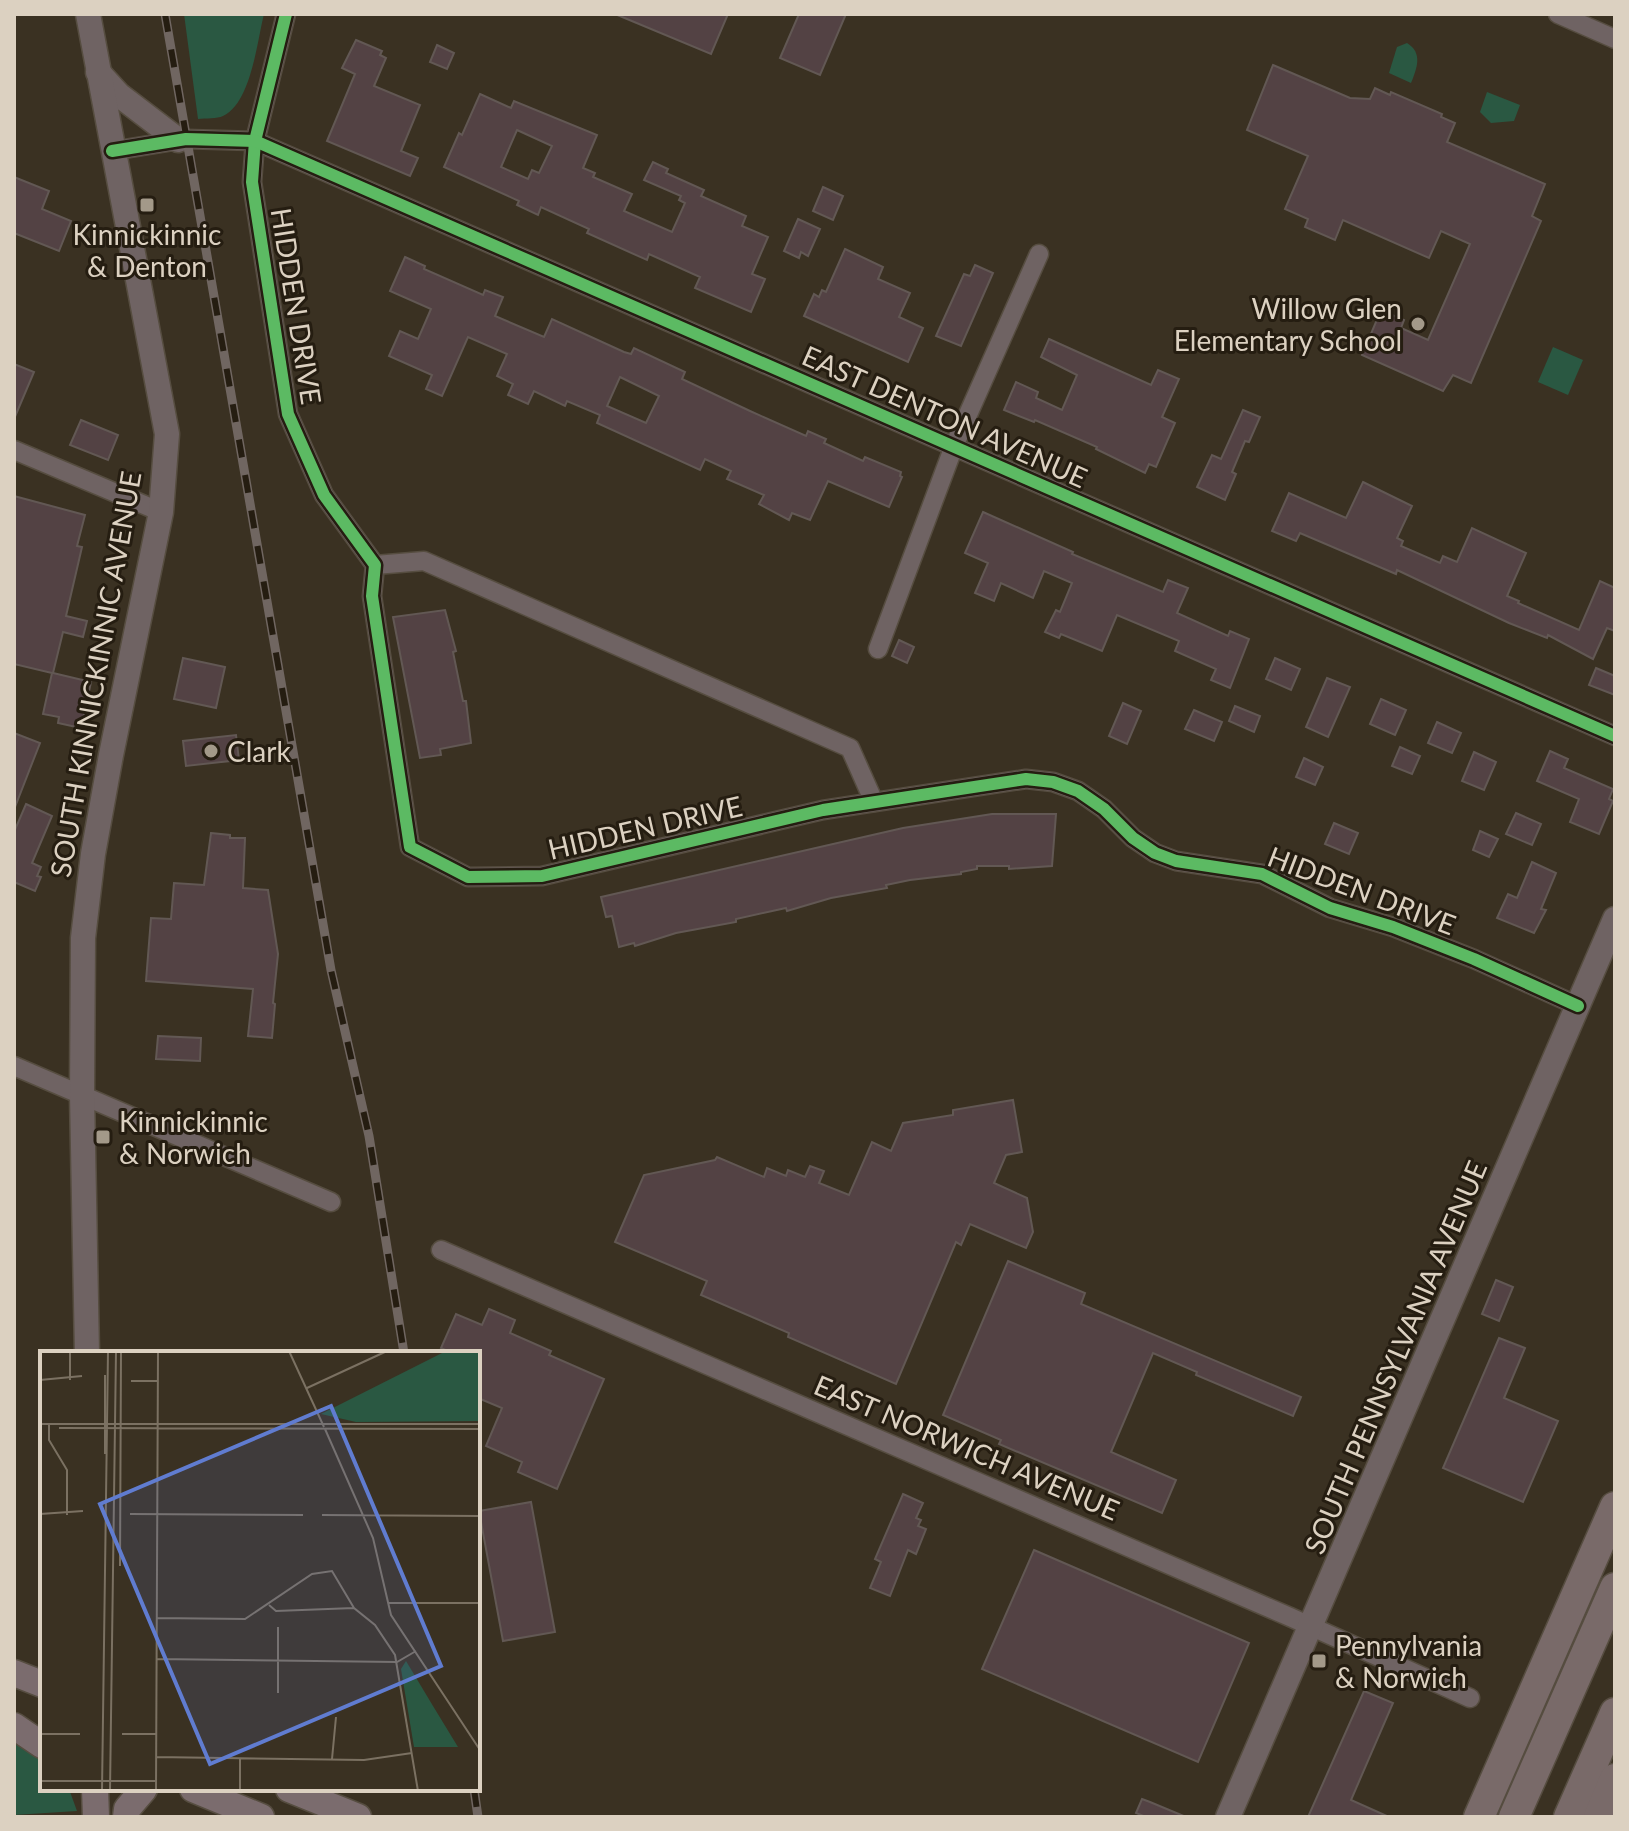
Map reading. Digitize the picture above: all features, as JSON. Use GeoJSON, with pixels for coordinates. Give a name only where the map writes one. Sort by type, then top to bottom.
{"type":"FeatureCollection","features":[{"type":"Feature","properties":{"kind":"main road"},"geometry":{"type":"LineString","coordinates":[[1479,1817],[1615,1507]]}},
{"type":"Feature","properties":{"kind":"main road"},"geometry":{"type":"LineString","coordinates":[[1514,1817],[1615,1588]]}},
{"type":"Feature","properties":{"kind":"main road"},"geometry":{"type":"LineString","coordinates":[[1569,1817],[1615,1713]]}},
{"type":"Feature","properties":{"kind":"main road"},"geometry":{"type":"LineString","coordinates":[[14,1714],[40,1725]]}},
{"type":"Feature","properties":{"kind":"main road"},"geometry":{"type":"LineString","coordinates":[[14,1726],[40,1744]]}},
{"type":"Feature","properties":{"kind":"main road"},"geometry":{"type":"LineString","coordinates":[[1599,1817],[1615,1779]]}},
{"type":"Feature","properties":{"kind":"main road"},"geometry":{"type":"LineString","coordinates":[[126,1817],[127,1809],[142,1791]]}},
{"type":"Feature","properties":{"kind":"main road"},"geometry":{"type":"LineString","coordinates":[[198,1791],[261,1817]]}},
{"type":"Feature","properties":{"kind":"main road"},"geometry":{"type":"LineString","coordinates":[[294,1791],[358,1817]]}},
{"type":"Feature","properties":{"kind":"street","name":"SOUTH KINNICKINNIC AVENUE"},"geometry":{"type":"LineString","coordinates":[[87,1351],[82,1095],[83,938],[93,854],[161,512],[167,434],[88,14]]}},
{"type":"Feature","properties":{"kind":"street","name":"HIDDEN DRIVE"},"geometry":{"type":"LineString","coordinates":[[286,14],[255,141],[252,182],[288,414],[324,495],[375,565],[372,596],[410,847],[468,877],[542,876],[823,810],[1026,779],[1053,782],[1078,791],[1104,809],[1133,838],[1155,853],[1176,861],[1262,874],[1330,908],[1393,927],[1447,948],[1578,1006]]}},
{"type":"Feature","properties":{"kind":"street"},"geometry":{"type":"LineString","coordinates":[[1558,14],[1615,39]]}},
{"type":"Feature","properties":{"kind":"street"},"geometry":{"type":"LineString","coordinates":[[98,72],[119,95],[178,140]]}},
{"type":"Feature","properties":{"kind":"street"},"geometry":{"type":"LineString","coordinates":[[112,151],[178,140],[255,141]]}},
{"type":"Feature","properties":{"kind":"street","name":"EAST DENTON AVENUE"},"geometry":{"type":"LineString","coordinates":[[255,141],[1615,736]]}},
{"type":"Feature","properties":{"kind":"street"},"geometry":{"type":"LineString","coordinates":[[878,649],[954,446],[1039,254]]}},
{"type":"Feature","properties":{"kind":"street"},"geometry":{"type":"LineString","coordinates":[[14,450],[161,512]]}},
{"type":"Feature","properties":{"kind":"street"},"geometry":{"type":"LineString","coordinates":[[375,565],[424,561],[850,748],[874,802]]}},
{"type":"Feature","properties":{"kind":"street","name":"SOUTH PENNSYLVANIA AVENUE"},"geometry":{"type":"LineString","coordinates":[[1228,1817],[1615,919]]}},
{"type":"Feature","properties":{"kind":"street"},"geometry":{"type":"LineString","coordinates":[[14,1066],[331,1202]]}},
{"type":"Feature","properties":{"kind":"street","name":"EAST NORWICH AVENUE"},"geometry":{"type":"LineString","coordinates":[[441,1250],[1312,1626],[1470,1698]]}},
{"type":"Feature","properties":{"kind":"green space"},"geometry":{"type":"Polygon","coordinates":[[[184,14],[264,14],[246,85],[233,109],[221,117],[198,119],[184,14]]]}},
{"type":"Feature","properties":{"kind":"green space"},"geometry":{"type":"Polygon","coordinates":[[[1407,43],[1417,56],[1411,83],[1389,73],[1397,47],[1407,43]]]}},
{"type":"Feature","properties":{"kind":"green space"},"geometry":{"type":"Polygon","coordinates":[[[1487,92],[1520,105],[1514,121],[1491,123],[1480,112],[1487,92]]]}},
{"type":"Feature","properties":{"kind":"green space"},"geometry":{"type":"Polygon","coordinates":[[[1553,347],[1583,360],[1568,395],[1538,382],[1553,347]]]}},
{"type":"Feature","properties":{"kind":"green space"},"geometry":{"type":"Polygon","coordinates":[[[14,1743],[40,1757],[40,1791],[70,1791],[77,1811],[14,1815],[14,1743]]]}},
{"type":"Feature","properties":{"kind":"building"},"geometry":{"type":"Polygon","coordinates":[[[615,14],[728,14],[711,54],[615,14]]]}},
{"type":"Feature","properties":{"kind":"building"},"geometry":{"type":"Polygon","coordinates":[[[799,14],[846,14],[820,75],[780,58],[799,14]]]}},
{"type":"Feature","properties":{"kind":"building"},"geometry":{"type":"Polygon","coordinates":[[[356,40],[382,51],[380,55],[386,58],[374,86],[420,105],[401,151],[418,158],[410,176],[327,141],[355,74],[342,68],[356,40]]]}},
{"type":"Feature","properties":{"kind":"building"},"geometry":{"type":"Polygon","coordinates":[[[437,45],[454,53],[447,69],[430,62],[437,45]]]}},
{"type":"Feature","properties":{"kind":"building","name":"Willow Glen Elementary School"},"geometry":{"type":"Polygon","coordinates":[[[1273,65],[1350,98],[1370,99],[1375,88],[1442,114],[1441,117],[1455,123],[1447,142],[1545,184],[1532,216],[1541,221],[1471,383],[1453,375],[1443,391],[1362,355],[1381,310],[1404,320],[1401,328],[1428,340],[1470,244],[1441,231],[1429,258],[1343,220],[1335,240],[1305,227],[1308,219],[1285,209],[1308,156],[1247,130],[1273,65]]]}},
{"type":"Feature","properties":{"kind":"building"},"geometry":{"type":"Polygon","coordinates":[[[480,94],[511,108],[514,101],[597,135],[583,168],[595,173],[593,177],[632,194],[624,211],[672,232],[685,203],[679,200],[681,196],[644,180],[653,162],[668,169],[666,173],[704,190],[701,196],[746,216],[742,226],[768,237],[752,274],[765,279],[751,312],[695,288],[700,277],[649,254],[647,260],[587,233],[589,229],[541,207],[538,215],[517,205],[519,201],[444,167],[459,133],[462,135],[480,94]],[[517,130],[501,167],[528,179],[532,170],[539,173],[552,146],[517,130]]]}},
{"type":"Feature","properties":{"kind":"building"},"geometry":{"type":"Polygon","coordinates":[[[14,177],[49,191],[42,209],[71,221],[59,251],[14,233],[14,177]]]}},
{"type":"Feature","properties":{"kind":"building"},"geometry":{"type":"Polygon","coordinates":[[[823,187],[843,196],[833,220],[813,211],[823,187]]]}},
{"type":"Feature","properties":{"kind":"building"},"geometry":{"type":"Polygon","coordinates":[[[798,219],[820,229],[808,256],[801,252],[799,258],[784,251],[798,219]]]}},
{"type":"Feature","properties":{"kind":"building"},"geometry":{"type":"Polygon","coordinates":[[[845,249],[883,267],[878,279],[910,293],[899,317],[923,328],[908,362],[804,316],[814,294],[819,297],[822,290],[826,292],[845,249]]]}},
{"type":"Feature","properties":{"kind":"building"},"geometry":{"type":"Polygon","coordinates":[[[405,257],[425,266],[424,269],[483,295],[485,290],[503,297],[495,316],[544,337],[552,319],[624,352],[631,354],[634,348],[685,372],[682,379],[806,436],[808,431],[826,439],[824,443],[863,461],[865,457],[901,472],[902,477],[889,507],[828,481],[810,520],[792,513],[789,520],[759,504],[764,495],[727,479],[731,471],[705,459],[700,470],[597,423],[600,415],[567,401],[565,406],[534,391],[528,404],[508,395],[513,384],[497,376],[507,354],[468,337],[442,396],[426,389],[432,375],[389,356],[400,331],[418,339],[431,309],[390,291],[405,257]],[[620,377],[607,406],[646,423],[659,396],[620,377]]]}},
{"type":"Feature","properties":{"kind":"building"},"geometry":{"type":"Polygon","coordinates":[[[975,265],[993,273],[961,346],[936,336],[964,274],[970,276],[975,265]]]}},
{"type":"Feature","properties":{"kind":"building"},"geometry":{"type":"Polygon","coordinates":[[[1049,339],[1151,385],[1158,370],[1179,379],[1162,417],[1175,423],[1156,467],[1149,464],[1145,473],[1097,447],[1004,410],[1016,382],[1038,392],[1036,398],[1062,410],[1077,375],[1041,357],[1049,339]]]}},
{"type":"Feature","properties":{"kind":"building"},"geometry":{"type":"Polygon","coordinates":[[[14,364],[34,372],[14,419],[14,364]]]}},
{"type":"Feature","properties":{"kind":"building"},"geometry":{"type":"Polygon","coordinates":[[[1243,410],[1260,417],[1249,442],[1245,441],[1225,500],[1197,487],[1212,455],[1221,459],[1243,410]]]}},
{"type":"Feature","properties":{"kind":"building"},"geometry":{"type":"Polygon","coordinates":[[[81,420],[118,435],[108,460],[70,445],[81,420]]]}},
{"type":"Feature","properties":{"kind":"building"},"geometry":{"type":"Polygon","coordinates":[[[1363,482],[1412,506],[1397,538],[1403,541],[1401,546],[1440,563],[1443,556],[1457,562],[1472,528],[1526,553],[1507,596],[1579,630],[1600,581],[1615,588],[1615,631],[1607,628],[1593,659],[1548,635],[1547,638],[1509,623],[1397,570],[1396,574],[1300,533],[1296,541],[1272,531],[1289,493],[1346,518],[1363,482]]]}},
{"type":"Feature","properties":{"kind":"building"},"geometry":{"type":"Polygon","coordinates":[[[14,496],[85,515],[77,546],[82,547],[66,616],[87,621],[83,637],[63,632],[53,673],[91,682],[81,728],[58,723],[59,717],[43,714],[52,673],[14,664],[14,496]]]}},
{"type":"Feature","properties":{"kind":"building"},"geometry":{"type":"Polygon","coordinates":[[[983,512],[1163,592],[1168,580],[1188,588],[1177,613],[1228,636],[1230,631],[1249,639],[1230,688],[1211,680],[1216,669],[1175,651],[1179,641],[1117,615],[1102,651],[1061,634],[1059,638],[1045,632],[1056,610],[1060,612],[1072,583],[1044,571],[1033,598],[1001,583],[994,601],[975,593],[988,563],[965,553],[983,512]]]}},
{"type":"Feature","properties":{"kind":"building"},"geometry":{"type":"Polygon","coordinates":[[[445,610],[456,651],[453,652],[463,701],[466,701],[471,743],[440,749],[441,755],[420,758],[393,617],[445,610]]]}},
{"type":"Feature","properties":{"kind":"building"},"geometry":{"type":"Polygon","coordinates":[[[899,640],[914,647],[907,663],[892,656],[899,640]]]}},
{"type":"Feature","properties":{"kind":"building"},"geometry":{"type":"Polygon","coordinates":[[[183,658],[225,667],[216,708],[174,699],[183,658]]]}},
{"type":"Feature","properties":{"kind":"building"},"geometry":{"type":"Polygon","coordinates":[[[1275,658],[1300,669],[1291,690],[1266,679],[1275,658]]]}},
{"type":"Feature","properties":{"kind":"building"},"geometry":{"type":"Polygon","coordinates":[[[1596,668],[1615,676],[1615,695],[1589,685],[1596,668]]]}},
{"type":"Feature","properties":{"kind":"building"},"geometry":{"type":"Polygon","coordinates":[[[1327,678],[1350,687],[1328,737],[1306,727],[1327,678]]]}},
{"type":"Feature","properties":{"kind":"building"},"geometry":{"type":"Polygon","coordinates":[[[1381,699],[1406,710],[1395,735],[1370,724],[1381,699]]]}},
{"type":"Feature","properties":{"kind":"building"},"geometry":{"type":"Polygon","coordinates":[[[1123,703],[1141,711],[1127,744],[1109,736],[1123,703]]]}},
{"type":"Feature","properties":{"kind":"building"},"geometry":{"type":"Polygon","coordinates":[[[1235,706],[1260,716],[1254,732],[1229,721],[1235,706]]]}},
{"type":"Feature","properties":{"kind":"building"},"geometry":{"type":"Polygon","coordinates":[[[1194,710],[1222,722],[1214,741],[1185,729],[1194,710]]]}},
{"type":"Feature","properties":{"kind":"building"},"geometry":{"type":"Polygon","coordinates":[[[1437,722],[1461,733],[1452,753],[1428,743],[1437,722]]]}},
{"type":"Feature","properties":{"kind":"building"},"geometry":{"type":"Polygon","coordinates":[[[14,733],[40,743],[15,807],[14,807],[14,733]]]}},
{"type":"Feature","properties":{"kind":"building","name":"Clark"},"geometry":{"type":"Polygon","coordinates":[[[236,735],[239,760],[186,766],[183,741],[236,735]]]}},
{"type":"Feature","properties":{"kind":"building"},"geometry":{"type":"Polygon","coordinates":[[[1400,747],[1420,756],[1412,774],[1392,766],[1400,747]]]}},
{"type":"Feature","properties":{"kind":"building"},"geometry":{"type":"Polygon","coordinates":[[[1550,751],[1568,759],[1564,768],[1613,789],[1609,799],[1613,801],[1599,834],[1570,822],[1579,799],[1537,781],[1550,751]]]}},
{"type":"Feature","properties":{"kind":"building"},"geometry":{"type":"Polygon","coordinates":[[[1474,752],[1496,762],[1484,790],[1462,781],[1474,752]]]}},
{"type":"Feature","properties":{"kind":"building"},"geometry":{"type":"Polygon","coordinates":[[[1304,758],[1323,767],[1315,785],[1296,777],[1304,758]]]}},
{"type":"Feature","properties":{"kind":"building"},"geometry":{"type":"Polygon","coordinates":[[[26,804],[52,816],[32,863],[41,867],[37,876],[41,877],[35,891],[14,882],[14,832],[26,804]]]}},
{"type":"Feature","properties":{"kind":"building"},"geometry":{"type":"Polygon","coordinates":[[[1516,813],[1541,824],[1532,845],[1506,834],[1516,813]]]}},
{"type":"Feature","properties":{"kind":"building"},"geometry":{"type":"Polygon","coordinates":[[[992,814],[1056,814],[1052,866],[1009,869],[1009,866],[977,866],[977,869],[961,874],[886,885],[887,888],[831,898],[787,911],[786,908],[736,919],[736,922],[676,933],[635,946],[634,943],[619,947],[612,916],[606,917],[601,897],[903,828],[992,814]]]}},
{"type":"Feature","properties":{"kind":"building"},"geometry":{"type":"Polygon","coordinates":[[[1334,823],[1358,833],[1349,854],[1325,844],[1334,823]]]}},
{"type":"Feature","properties":{"kind":"building"},"geometry":{"type":"Polygon","coordinates":[[[1480,831],[1498,839],[1489,857],[1473,850],[1480,831]]]}},
{"type":"Feature","properties":{"kind":"building"},"geometry":{"type":"Polygon","coordinates":[[[211,833],[245,838],[243,888],[268,890],[278,954],[272,1038],[248,1036],[253,989],[146,981],[151,918],[171,919],[174,883],[204,885],[211,833]]]}},
{"type":"Feature","properties":{"kind":"building"},"geometry":{"type":"Polygon","coordinates":[[[1532,862],[1556,873],[1541,909],[1546,910],[1534,933],[1497,918],[1508,894],[1517,898],[1532,862]]]}},
{"type":"Feature","properties":{"kind":"building"},"geometry":{"type":"Polygon","coordinates":[[[158,1036],[201,1038],[200,1061],[156,1059],[158,1036]]]}},
{"type":"Feature","properties":{"kind":"building"},"geometry":{"type":"Polygon","coordinates":[[[1013,1100],[1022,1152],[1006,1155],[994,1183],[1027,1198],[1033,1232],[1026,1248],[970,1224],[961,1245],[956,1242],[896,1384],[701,1295],[707,1281],[615,1242],[644,1175],[715,1160],[717,1157],[764,1177],[767,1168],[786,1176],[788,1170],[805,1177],[810,1166],[824,1171],[819,1183],[849,1195],[872,1142],[891,1151],[903,1123],[953,1115],[953,1110],[1013,1100]]]}},
{"type":"Feature","properties":{"kind":"building"},"geometry":{"type":"Polygon","coordinates":[[[1008,1261],[1085,1293],[1081,1304],[1301,1397],[1293,1416],[1196,1375],[1197,1372],[1153,1353],[1111,1452],[1176,1480],[1162,1513],[999,1444],[1001,1440],[943,1415],[1008,1261]]]}},
{"type":"Feature","properties":{"kind":"building"},"geometry":{"type":"Polygon","coordinates":[[[1496,1280],[1513,1287],[1499,1321],[1482,1314],[1496,1280]]]}},
{"type":"Feature","properties":{"kind":"building"},"geometry":{"type":"Polygon","coordinates":[[[489,1309],[515,1320],[510,1333],[551,1351],[549,1355],[604,1379],[557,1489],[518,1472],[522,1462],[486,1446],[502,1408],[480,1399],[480,1351],[448,1351],[441,1348],[456,1314],[482,1325],[489,1309]]]}},
{"type":"Feature","properties":{"kind":"building"},"geometry":{"type":"Polygon","coordinates":[[[1499,1338],[1525,1348],[1504,1398],[1558,1421],[1523,1502],[1443,1468],[1499,1338]]]}},
{"type":"Feature","properties":{"kind":"building"},"geometry":{"type":"Polygon","coordinates":[[[903,1494],[923,1503],[916,1518],[921,1520],[918,1526],[926,1529],[916,1554],[908,1550],[890,1596],[870,1588],[881,1562],[875,1559],[903,1494]]]}},
{"type":"Feature","properties":{"kind":"building"},"geometry":{"type":"Polygon","coordinates":[[[531,1502],[555,1632],[503,1641],[480,1511],[531,1502]]]}},
{"type":"Feature","properties":{"kind":"building"},"geometry":{"type":"Polygon","coordinates":[[[1034,1550],[1249,1643],[1198,1762],[982,1669],[1034,1550]]]}},
{"type":"Feature","properties":{"kind":"building"},"geometry":{"type":"Polygon","coordinates":[[[1364,1691],[1393,1703],[1351,1800],[1389,1817],[1308,1817],[1364,1691]]]}},
{"type":"Feature","properties":{"kind":"building"},"geometry":{"type":"Polygon","coordinates":[[[1142,1799],[1186,1817],[1146,1817],[1136,1813],[1142,1799]]]}},
{"type":"Feature","properties":{"kind":"railway"},"geometry":{"type":"LineString","coordinates":[[165,14],[331,970],[369,1136],[404,1351]]}},
{"type":"Feature","properties":{"kind":"railway"},"geometry":{"type":"LineString","coordinates":[[474,1791],[478,1817]]}},
{"type":"Feature","properties":{"kind":"cycle path"},"geometry":{"type":"LineString","coordinates":[[286,14],[255,141],[252,182],[288,414],[324,495],[375,565],[372,596],[410,847],[468,877],[542,876],[823,810],[1026,779],[1053,782],[1078,791],[1104,809],[1133,838],[1155,853],[1176,861],[1262,874],[1330,908],[1393,927],[1474,959],[1578,1006]]}},
{"type":"Feature","properties":{"kind":"cycle path"},"geometry":{"type":"LineString","coordinates":[[112,151],[186,139],[255,141],[1615,736]]}},
{"type":"Feature","properties":{"kind":"place","name":"Kinnickinnic & Denton"},"geometry":{"type":"Point","coordinates":[147,205]}},
{"type":"Feature","properties":{"kind":"place","name":"Willow Glen Elementary School"},"geometry":{"type":"Point","coordinates":[1418,324]}},
{"type":"Feature","properties":{"kind":"place","name":"Clark"},"geometry":{"type":"Point","coordinates":[211,751]}},
{"type":"Feature","properties":{"kind":"place","name":"Kinnickinnic & Norwich"},"geometry":{"type":"Point","coordinates":[103,1137]}},
{"type":"Feature","properties":{"kind":"place","name":"Pennylvania & Norwich"},"geometry":{"type":"Point","coordinates":[1319,1661]}}]}
